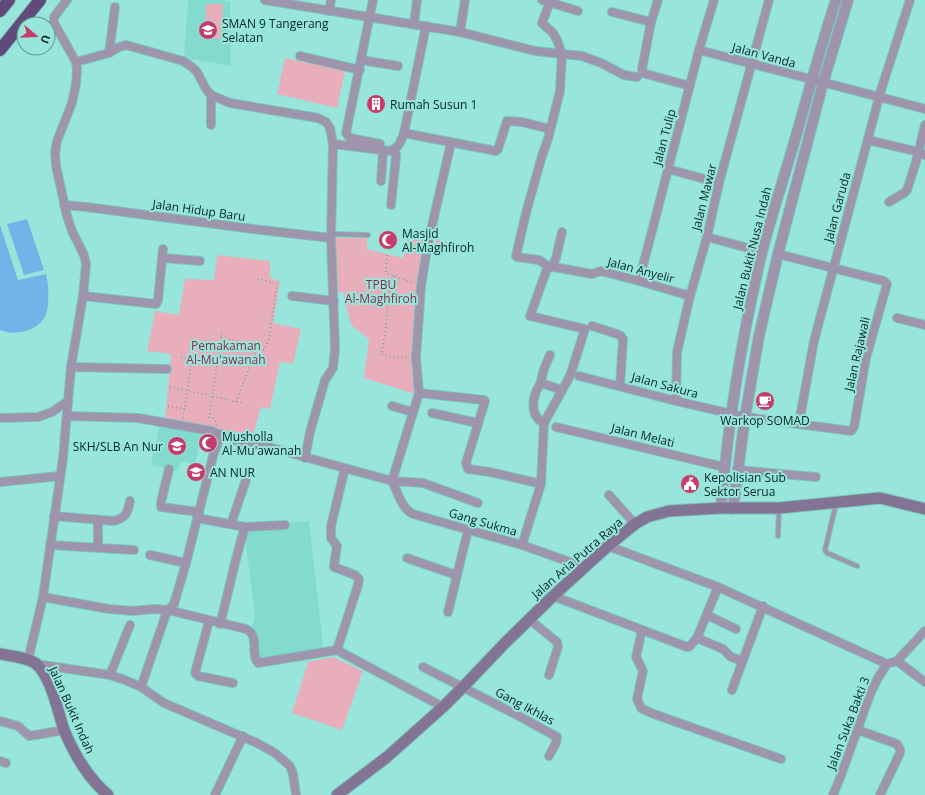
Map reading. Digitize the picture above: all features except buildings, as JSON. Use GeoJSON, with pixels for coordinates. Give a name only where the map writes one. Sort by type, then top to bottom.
{"type":"FeatureCollection","features":[{"type":"Feature","properties":{"kind":"highway"},"geometry":{"type":"LineString","coordinates":[[0,10],[9,0]]}},
{"type":"Feature","properties":{"kind":"highway"},"geometry":{"type":"LineString","coordinates":[[0,50],[40,0]]}},
{"type":"Feature","properties":{"kind":"main road","name":"Jalan Aria Putra Raya"},"geometry":{"type":"LineString","coordinates":[[337,795],[387,757],[443,707],[505,642],[584,567],[635,524],[647,517],[669,511],[721,508],[779,508],[880,498],[925,509]]}},
{"type":"Feature","properties":{"kind":"main road"},"geometry":{"type":"LineString","coordinates":[[0,654],[32,662]]}},
{"type":"Feature","properties":{"kind":"main road","name":"Jalan Bukit Indah"},"geometry":{"type":"LineString","coordinates":[[32,662],[44,674],[65,730],[77,756],[86,771],[107,795]]}},
{"type":"Feature","properties":{"kind":"street"},"geometry":{"type":"LineString","coordinates":[[67,0],[54,17],[54,23],[76,62],[76,84],[72,103],[57,142],[55,153],[56,166],[64,205],[72,231],[84,255],[86,264],[83,296],[71,367],[60,476],[44,597],[32,662],[110,675],[141,687],[164,703],[243,736],[275,753],[290,766],[293,774],[296,795]]}},
{"type":"Feature","properties":{"kind":"street"},"geometry":{"type":"LineString","coordinates":[[265,0],[460,32],[535,51],[582,56],[601,63],[624,75],[640,75],[690,86]]}},
{"type":"Feature","properties":{"kind":"street"},"geometry":{"type":"LineString","coordinates":[[329,11],[331,0]]}},
{"type":"Feature","properties":{"kind":"street"},"geometry":{"type":"LineString","coordinates":[[373,0],[346,133],[350,138],[382,147],[390,151],[395,150]]}},
{"type":"Feature","properties":{"kind":"street"},"geometry":{"type":"LineString","coordinates":[[414,24],[418,0]]}},
{"type":"Feature","properties":{"kind":"street"},"geometry":{"type":"LineString","coordinates":[[460,32],[465,0]]}},
{"type":"Feature","properties":{"kind":"street"},"geometry":{"type":"LineString","coordinates":[[640,75],[651,22],[658,0]]}},
{"type":"Feature","properties":{"kind":"street","name":"Jalan Tulip"},"geometry":{"type":"LineString","coordinates":[[640,281],[699,50],[714,0]]}},
{"type":"Feature","properties":{"kind":"street","name":"Jalan Mawar"},"geometry":{"type":"LineString","coordinates":[[676,401],[677,352],[690,296],[707,237],[719,183],[769,0]]}},
{"type":"Feature","properties":{"kind":"street","name":"Jalan Bukit Nusa Indah"},"geometry":{"type":"LineString","coordinates":[[721,508],[724,467],[732,414],[747,325],[763,252],[836,0]]}},
{"type":"Feature","properties":{"kind":"street"},"geometry":{"type":"LineString","coordinates":[[733,508],[745,417],[759,336],[778,254],[823,83],[848,0]]}},
{"type":"Feature","properties":{"kind":"street","name":"Jalan Garuda"},"geometry":{"type":"LineString","coordinates":[[799,424],[814,341],[833,268],[879,98],[910,0]]}},
{"type":"Feature","properties":{"kind":"street"},"geometry":{"type":"LineString","coordinates":[[404,133],[496,151],[498,150],[506,124],[509,121],[522,122],[550,129],[560,91],[562,54],[553,33],[542,24],[546,1],[578,11]]}},
{"type":"Feature","properties":{"kind":"street"},"geometry":{"type":"LineString","coordinates":[[109,53],[115,7]]}},
{"type":"Feature","properties":{"kind":"street"},"geometry":{"type":"LineString","coordinates":[[612,12],[651,22]]}},
{"type":"Feature","properties":{"kind":"street"},"geometry":{"type":"LineString","coordinates":[[391,205],[396,157],[395,150],[404,133],[426,26]]}},
{"type":"Feature","properties":{"kind":"street"},"geometry":{"type":"LineString","coordinates":[[76,62],[109,53],[126,45],[183,61],[197,72],[211,95],[230,103],[322,119],[330,128],[333,144],[331,236],[335,348],[333,368],[324,380],[310,432],[305,458]]}},
{"type":"Feature","properties":{"kind":"street","name":"Jalan Vanda"},"geometry":{"type":"LineString","coordinates":[[699,50],[925,109]]}},
{"type":"Feature","properties":{"kind":"street"},"geometry":{"type":"LineString","coordinates":[[300,56],[360,70]]}},
{"type":"Feature","properties":{"kind":"street"},"geometry":{"type":"LineString","coordinates":[[361,60],[398,66]]}},
{"type":"Feature","properties":{"kind":"street"},"geometry":{"type":"LineString","coordinates":[[211,95],[211,125]]}},
{"type":"Feature","properties":{"kind":"street"},"geometry":{"type":"LineString","coordinates":[[889,202],[904,194],[906,190],[916,162],[922,154],[925,125]]}},
{"type":"Feature","properties":{"kind":"street","name":"Jalan Anyelir"},"geometry":{"type":"LineString","coordinates":[[550,129],[527,209],[516,254],[517,257],[539,260],[550,266],[592,274],[601,271],[690,296]]}},
{"type":"Feature","properties":{"kind":"street"},"geometry":{"type":"LineString","coordinates":[[868,140],[922,154]]}},
{"type":"Feature","properties":{"kind":"street"},"geometry":{"type":"LineString","coordinates":[[392,481],[419,393],[416,358],[421,286],[428,243],[451,143]]}},
{"type":"Feature","properties":{"kind":"street"},"geometry":{"type":"LineString","coordinates":[[333,144],[382,147]]}},
{"type":"Feature","properties":{"kind":"street"},"geometry":{"type":"LineString","coordinates":[[380,181],[382,147]]}},
{"type":"Feature","properties":{"kind":"street"},"geometry":{"type":"LineString","coordinates":[[668,169],[719,183]]}},
{"type":"Feature","properties":{"kind":"street","name":"Jalan Hidup Baru"},"geometry":{"type":"LineString","coordinates":[[64,205],[253,229],[331,236]]}},
{"type":"Feature","properties":{"kind":"street"},"geometry":{"type":"LineString","coordinates":[[522,545],[541,484],[544,424],[570,376],[585,329],[530,316],[550,266],[556,258],[562,232]]}},
{"type":"Feature","properties":{"kind":"street"},"geometry":{"type":"LineString","coordinates":[[707,237],[763,252]]}},
{"type":"Feature","properties":{"kind":"street"},"geometry":{"type":"LineString","coordinates":[[83,296],[156,304],[158,300],[163,249]]}},
{"type":"Feature","properties":{"kind":"street"},"geometry":{"type":"LineString","coordinates":[[778,254],[833,268]]}},
{"type":"Feature","properties":{"kind":"street"},"geometry":{"type":"LineString","coordinates":[[163,258],[200,261]]}},
{"type":"Feature","properties":{"kind":"street","name":"Jalan Rajawali"},"geometry":{"type":"LineString","coordinates":[[833,268],[884,281],[886,282],[887,287],[866,358],[854,427],[851,431]]}},
{"type":"Feature","properties":{"kind":"street"},"geometry":{"type":"LineString","coordinates":[[292,296],[334,301]]}},
{"type":"Feature","properties":{"kind":"street"},"geometry":{"type":"LineString","coordinates":[[897,318],[925,326]]}},
{"type":"Feature","properties":{"kind":"street"},"geometry":{"type":"LineString","coordinates":[[592,326],[617,334],[623,339],[620,385]]}},
{"type":"Feature","properties":{"kind":"street"},"geometry":{"type":"LineString","coordinates":[[544,424],[537,419],[533,412],[533,405],[550,354]]}},
{"type":"Feature","properties":{"kind":"street"},"geometry":{"type":"LineString","coordinates":[[71,367],[167,369]]}},
{"type":"Feature","properties":{"kind":"street","name":"Jalan Sakura"},"geometry":{"type":"LineString","coordinates":[[578,376],[620,385],[676,401],[745,417],[851,431]]}},
{"type":"Feature","properties":{"kind":"street"},"geometry":{"type":"LineString","coordinates":[[540,385],[544,384],[562,390]]}},
{"type":"Feature","properties":{"kind":"street"},"geometry":{"type":"LineString","coordinates":[[419,393],[483,399],[485,402],[466,463],[468,469],[490,472],[541,484]]}},
{"type":"Feature","properties":{"kind":"street"},"geometry":{"type":"LineString","coordinates":[[0,418],[38,417],[52,412],[68,401]]}},
{"type":"Feature","properties":{"kind":"street"},"geometry":{"type":"LineString","coordinates":[[392,406],[413,412]]}},
{"type":"Feature","properties":{"kind":"street"},"geometry":{"type":"LineString","coordinates":[[432,413],[478,423]]}},
{"type":"Feature","properties":{"kind":"street"},"geometry":{"type":"LineString","coordinates":[[67,416],[138,418],[211,431],[245,444],[254,443],[392,481],[423,483],[478,503]]}},
{"type":"Feature","properties":{"kind":"street","name":"Jalan Melati"},"geometry":{"type":"LineString","coordinates":[[556,426],[724,467]]}},
{"type":"Feature","properties":{"kind":"street"},"geometry":{"type":"LineString","coordinates":[[141,687],[168,610],[174,604],[213,456],[221,434]]}},
{"type":"Feature","properties":{"kind":"street"},"geometry":{"type":"LineString","coordinates":[[337,650],[359,579],[355,575],[334,567],[337,546],[331,538],[331,526],[345,468]]}},
{"type":"Feature","properties":{"kind":"street"},"geometry":{"type":"LineString","coordinates":[[169,469],[161,507],[245,527],[285,525]]}},
{"type":"Feature","properties":{"kind":"street"},"geometry":{"type":"LineString","coordinates":[[738,470],[816,477]]}},
{"type":"Feature","properties":{"kind":"street"},"geometry":{"type":"LineString","coordinates":[[0,482],[60,476]]}},
{"type":"Feature","properties":{"kind":"street"},"geometry":{"type":"LineString","coordinates":[[231,524],[246,480]]}},
{"type":"Feature","properties":{"kind":"street","name":"Gang Sukma"},"geometry":{"type":"LineString","coordinates":[[392,481],[408,511],[522,545],[584,567]]}},
{"type":"Feature","properties":{"kind":"street"},"geometry":{"type":"LineString","coordinates":[[610,495],[635,524]]}},
{"type":"Feature","properties":{"kind":"street"},"geometry":{"type":"LineString","coordinates":[[54,516],[114,521],[121,520],[128,511],[130,501]]}},
{"type":"Feature","properties":{"kind":"street"},"geometry":{"type":"LineString","coordinates":[[98,524],[98,548]]}},
{"type":"Feature","properties":{"kind":"street"},"geometry":{"type":"LineString","coordinates":[[220,624],[245,527]]}},
{"type":"Feature","properties":{"kind":"street"},"geometry":{"type":"LineString","coordinates":[[448,612],[468,530]]}},
{"type":"Feature","properties":{"kind":"street"},"geometry":{"type":"LineString","coordinates":[[50,545],[134,550]]}},
{"type":"Feature","properties":{"kind":"street"},"geometry":{"type":"LineString","coordinates":[[608,546],[718,587],[763,606],[887,664],[897,661],[925,631]]}},
{"type":"Feature","properties":{"kind":"street"},"geometry":{"type":"LineString","coordinates":[[150,554],[186,563]]}},
{"type":"Feature","properties":{"kind":"street"},"geometry":{"type":"LineString","coordinates":[[407,558],[456,575]]}},
{"type":"Feature","properties":{"kind":"street"},"geometry":{"type":"LineString","coordinates":[[553,596],[685,647],[689,647],[697,638],[718,587]]}},
{"type":"Feature","properties":{"kind":"street"},"geometry":{"type":"LineString","coordinates":[[44,597],[108,609],[133,611],[154,609],[168,610],[250,631],[253,635],[256,659],[258,663],[337,650],[443,707]]}},
{"type":"Feature","properties":{"kind":"street"},"geometry":{"type":"LineString","coordinates":[[732,690],[763,606]]}},
{"type":"Feature","properties":{"kind":"street"},"geometry":{"type":"LineString","coordinates":[[707,615],[736,629]]}},
{"type":"Feature","properties":{"kind":"street"},"geometry":{"type":"LineString","coordinates":[[529,619],[557,642],[558,647],[549,675]]}},
{"type":"Feature","properties":{"kind":"street"},"geometry":{"type":"LineString","coordinates":[[209,621],[195,673],[198,676],[233,683]]}},
{"type":"Feature","properties":{"kind":"street"},"geometry":{"type":"LineString","coordinates":[[110,675],[130,625]]}},
{"type":"Feature","properties":{"kind":"street"},"geometry":{"type":"LineString","coordinates":[[642,630],[636,657],[643,671],[637,699],[641,708],[651,713],[781,759]]}},
{"type":"Feature","properties":{"kind":"street"},"geometry":{"type":"LineString","coordinates":[[697,638],[724,649],[731,657],[743,661]]}},
{"type":"Feature","properties":{"kind":"street"},"geometry":{"type":"LineString","coordinates":[[897,661],[925,682]]}},
{"type":"Feature","properties":{"kind":"street","name":"Jalan Suka Bakti 3"},"geometry":{"type":"LineString","coordinates":[[832,795],[840,778],[871,692],[887,664]]}},
{"type":"Feature","properties":{"kind":"street"},"geometry":{"type":"LineString","coordinates":[[423,668],[463,687]]}},
{"type":"Feature","properties":{"kind":"street","name":"Gang Ikhlas"},"geometry":{"type":"LineString","coordinates":[[463,687],[557,736],[556,743],[550,756]]}},
{"type":"Feature","properties":{"kind":"street"},"geometry":{"type":"LineString","coordinates":[[0,721],[18,726],[29,736],[65,730]]}},
{"type":"Feature","properties":{"kind":"street"},"geometry":{"type":"LineString","coordinates":[[858,730],[897,744],[899,747],[900,752],[880,795]]}},
{"type":"Feature","properties":{"kind":"street"},"geometry":{"type":"LineString","coordinates":[[215,795],[243,736]]}},
{"type":"Feature","properties":{"kind":"lane"},"geometry":{"type":"LineString","coordinates":[[331,236],[368,235]]}},
{"type":"Feature","properties":{"kind":"lane"},"geometry":{"type":"LineString","coordinates":[[837,502],[825,550],[827,553],[857,566]]}},
{"type":"Feature","properties":{"kind":"lane"},"geometry":{"type":"LineString","coordinates":[[778,536],[779,508]]}},
{"type":"Feature","properties":{"kind":"path"},"geometry":{"type":"LineString","coordinates":[[387,256],[386,273],[421,286]]}},
{"type":"Feature","properties":{"kind":"path"},"geometry":{"type":"LineString","coordinates":[[394,276],[390,286],[385,340],[381,354],[390,357],[416,358]]}},
{"type":"Feature","properties":{"kind":"path"},"geometry":{"type":"LineString","coordinates":[[221,338],[246,343],[264,350],[269,339],[277,284],[254,278]]}},
{"type":"Feature","properties":{"kind":"path"},"geometry":{"type":"LineString","coordinates":[[211,431],[215,428],[217,423],[213,418],[209,418],[222,331]]}},
{"type":"Feature","properties":{"kind":"path"},"geometry":{"type":"LineString","coordinates":[[236,402],[257,348]]}},
{"type":"Feature","properties":{"kind":"path"},"geometry":{"type":"LineString","coordinates":[[181,357],[217,366]]}},
{"type":"Feature","properties":{"kind":"path"},"geometry":{"type":"LineString","coordinates":[[183,422],[192,360]]}},
{"type":"Feature","properties":{"kind":"path"},"geometry":{"type":"LineString","coordinates":[[170,387],[243,404]]}},
{"type":"Feature","properties":{"kind":"path"},"geometry":{"type":"LineString","coordinates":[[168,406],[185,409]]}},
{"type":"Feature","properties":{"kind":"shaded area","name":"SMAN 9 Tangerang Selatan"},"geometry":{"type":"Polygon","coordinates":[[[188,0],[220,0],[230,2],[231,66],[184,58],[188,0]]]}},
{"type":"Feature","properties":{"kind":"shaded area","name":"SKH/SLB An Nur"},"geometry":{"type":"Polygon","coordinates":[[[160,423],[202,431],[195,464],[181,461],[178,471],[151,465],[160,423]]]}},
{"type":"Feature","properties":{"kind":"shaded area"},"geometry":{"type":"Polygon","coordinates":[[[309,521],[324,653],[256,661],[252,629],[255,616],[244,527],[309,521]]]}},
{"type":"Feature","properties":{"kind":"green space"},"geometry":{"type":"Polygon","coordinates":[[[206,4],[223,4],[221,39],[205,38],[206,4]]]}},
{"type":"Feature","properties":{"kind":"green space"},"geometry":{"type":"Polygon","coordinates":[[[285,58],[345,71],[337,108],[277,94],[285,58]]]}},
{"type":"Feature","properties":{"kind":"green space","name":"TPBU Al-Maghfiroh"},"geometry":{"type":"Polygon","coordinates":[[[409,237],[425,241],[415,394],[364,378],[369,339],[351,325],[343,292],[336,292],[335,238],[367,238],[367,249],[403,258],[409,237]]]}},
{"type":"Feature","properties":{"kind":"green space"},"geometry":{"type":"Polygon","coordinates":[[[436,239],[458,245],[455,255],[434,249],[436,239]]]}},
{"type":"Feature","properties":{"kind":"green space","name":"Pemakaman Al-Mu'awanah"},"geometry":{"type":"Polygon","coordinates":[[[217,255],[270,261],[270,278],[280,281],[273,323],[301,329],[293,364],[280,362],[270,409],[261,407],[251,442],[165,421],[171,354],[147,351],[155,311],[179,315],[185,279],[214,280],[217,255]]]}},
{"type":"Feature","properties":{"kind":"green space"},"geometry":{"type":"Polygon","coordinates":[[[333,657],[363,671],[342,730],[292,713],[308,662],[333,657]]]}},
{"type":"Feature","properties":{"kind":"water"},"geometry":{"type":"Polygon","coordinates":[[[27,219],[44,270],[24,275],[7,224],[27,219]]]}},
{"type":"Feature","properties":{"kind":"water"},"geometry":{"type":"Polygon","coordinates":[[[0,225],[18,280],[46,274],[47,278],[48,302],[47,311],[44,318],[35,327],[21,332],[14,333],[0,330],[0,225]]]}},
{"type":"Feature","properties":{"kind":"place","name":"SMAN 9 Tangerang Selatan"},"geometry":{"type":"Point","coordinates":[208,30]}},
{"type":"Feature","properties":{"kind":"place","name":"Rumah Susun 1"},"geometry":{"type":"Point","coordinates":[376,104]}},
{"type":"Feature","properties":{"kind":"place","name":"Masjid Al-Maghfiroh"},"geometry":{"type":"Point","coordinates":[388,240]}},
{"type":"Feature","properties":{"kind":"place","name":"Warkop SOMAD"},"geometry":{"type":"Point","coordinates":[765,401]}},
{"type":"Feature","properties":{"kind":"place","name":"Musholla Al-Mu'awanah"},"geometry":{"type":"Point","coordinates":[208,443]}},
{"type":"Feature","properties":{"kind":"place","name":"SKH/SLB An Nur"},"geometry":{"type":"Point","coordinates":[177,446]}},
{"type":"Feature","properties":{"kind":"place","name":"AN NUR"},"geometry":{"type":"Point","coordinates":[196,472]}},
{"type":"Feature","properties":{"kind":"place","name":"Kepolisian Sub Sektor Serua"},"geometry":{"type":"Point","coordinates":[690,484]}}]}
